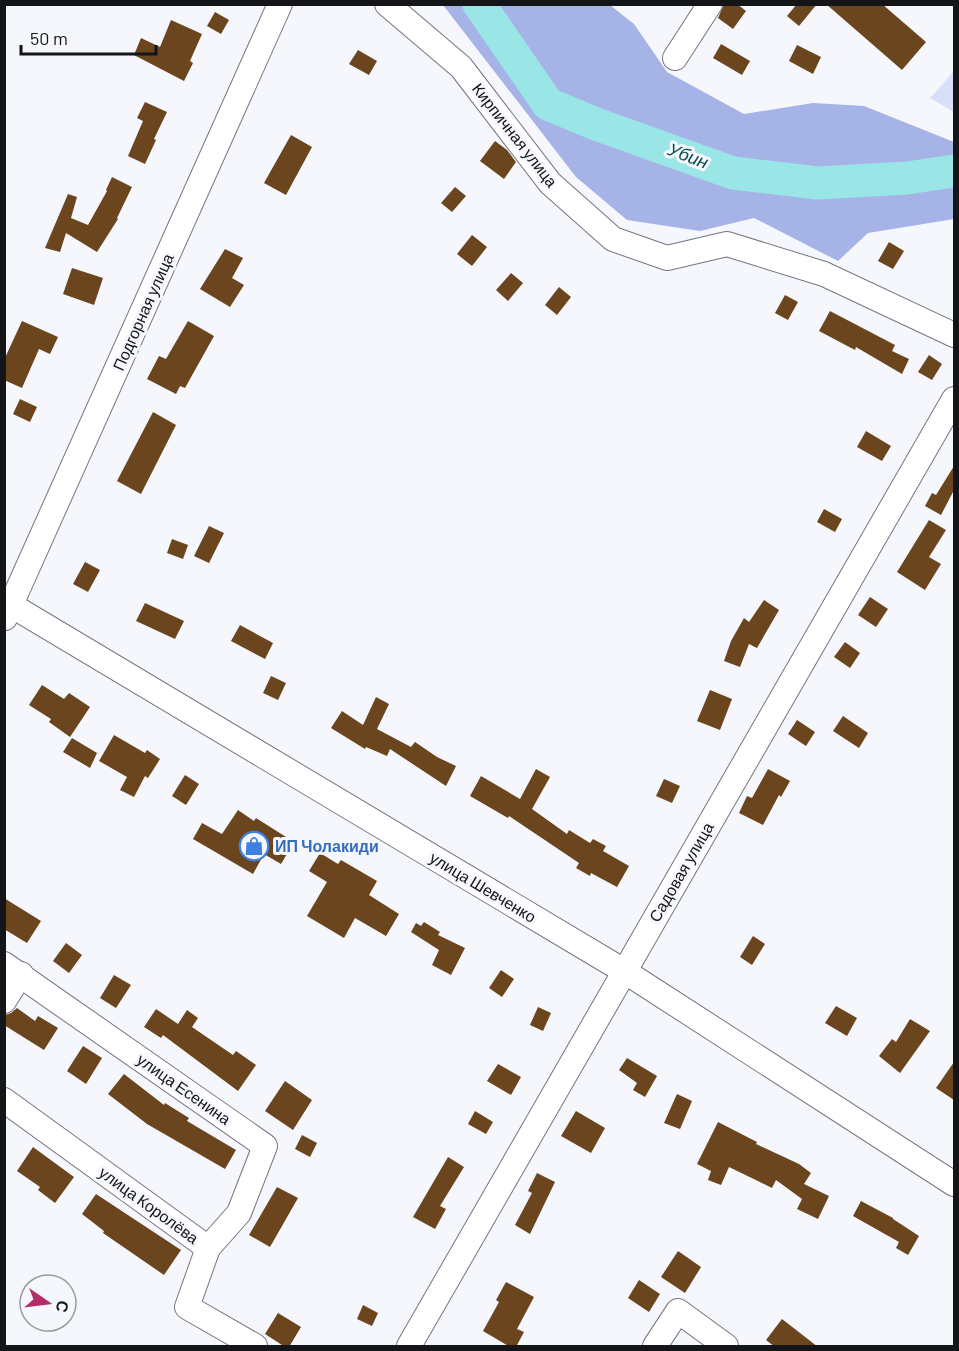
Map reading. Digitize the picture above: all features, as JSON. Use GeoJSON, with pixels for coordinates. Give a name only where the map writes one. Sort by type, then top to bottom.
{"type":"FeatureCollection","features":[{"type":"Feature","properties":{"kind":"street","name":"Подгорная улица"},"geometry":{"type":"LineString","coordinates":[[7,608],[280,4]]}},
{"type":"Feature","properties":{"kind":"street","name":"Кирпичная улица"},"geometry":{"type":"LineString","coordinates":[[387,4],[460,67],[550,183],[613,239],[667,258],[727,244],[824,274],[954,335]]}},
{"type":"Feature","properties":{"kind":"street"},"geometry":{"type":"LineString","coordinates":[[675,58],[710,4]]}},
{"type":"Feature","properties":{"kind":"street","name":"Садовая улица"},"geometry":{"type":"LineString","coordinates":[[409,1347],[954,399]]}},
{"type":"Feature","properties":{"kind":"street","name":"улица Шевченко"},"geometry":{"type":"LineString","coordinates":[[7,608],[624,971],[954,1184]]}},
{"type":"Feature","properties":{"kind":"street"},"geometry":{"type":"LineString","coordinates":[[4,1001],[13,969]]}},
{"type":"Feature","properties":{"kind":"street","name":"улица Есенина"},"geometry":{"type":"LineString","coordinates":[[13,969],[266,1146],[239,1214],[208,1248]]}},
{"type":"Feature","properties":{"kind":"street","name":"улица Королёва"},"geometry":{"type":"LineString","coordinates":[[4,1100],[208,1248],[187,1307],[255,1347]]}},
{"type":"Feature","properties":{"kind":"street"},"geometry":{"type":"LineString","coordinates":[[655,1347],[678,1311],[726,1347]]}},
{"type":"Feature","properties":{"kind":"shaded area"},"geometry":{"type":"Polygon","coordinates":[[[443,5],[610,5],[634,24],[667,72],[744,114],[813,103],[864,106],[954,142],[954,219],[868,233],[838,261],[754,218],[700,231],[627,220],[576,177],[443,5]]]}},
{"type":"Feature","properties":{"kind":"shaded area"},"geometry":{"type":"Polygon","coordinates":[[[954,71],[954,112],[930,98],[954,71]]]}},
{"type":"Feature","properties":{"kind":"building"},"geometry":{"type":"Polygon","coordinates":[[[724,4],[737,4],[746,11],[733,29],[718,18],[724,4]]]}},
{"type":"Feature","properties":{"kind":"building"},"geometry":{"type":"Polygon","coordinates":[[[797,4],[817,4],[799,26],[787,16],[797,4]]]}},
{"type":"Feature","properties":{"kind":"building"},"geometry":{"type":"Polygon","coordinates":[[[826,4],[882,4],[926,42],[902,70],[826,4]]]}},
{"type":"Feature","properties":{"kind":"building"},"geometry":{"type":"Polygon","coordinates":[[[215,12],[229,20],[221,34],[207,26],[215,12]]]}},
{"type":"Feature","properties":{"kind":"building"},"geometry":{"type":"Polygon","coordinates":[[[171,20],[202,34],[190,61],[193,63],[184,81],[134,55],[141,38],[160,47],[171,20]]]}},
{"type":"Feature","properties":{"kind":"building"},"geometry":{"type":"Polygon","coordinates":[[[721,44],[750,61],[742,75],[713,58],[721,44]]]}},
{"type":"Feature","properties":{"kind":"building"},"geometry":{"type":"Polygon","coordinates":[[[797,45],[821,57],[813,74],[789,61],[797,45]]]}},
{"type":"Feature","properties":{"kind":"building"},"geometry":{"type":"Polygon","coordinates":[[[358,50],[377,61],[369,75],[349,64],[358,50]]]}},
{"type":"Feature","properties":{"kind":"building"},"geometry":{"type":"Polygon","coordinates":[[[145,102],[167,112],[145,164],[128,156],[143,121],[137,118],[145,102]]]}},
{"type":"Feature","properties":{"kind":"building"},"geometry":{"type":"Polygon","coordinates":[[[291,135],[312,147],[286,195],[264,183],[291,135]]]}},
{"type":"Feature","properties":{"kind":"building"},"geometry":{"type":"Polygon","coordinates":[[[495,141],[507,150],[516,162],[504,179],[480,161],[495,141]]]}},
{"type":"Feature","properties":{"kind":"building"},"geometry":{"type":"Polygon","coordinates":[[[112,177],[132,187],[118,219],[97,252],[66,233],[60,252],[45,248],[68,194],[77,197],[71,218],[88,225],[112,177]]]}},
{"type":"Feature","properties":{"kind":"building"},"geometry":{"type":"Polygon","coordinates":[[[455,187],[466,196],[452,212],[441,203],[455,187]]]}},
{"type":"Feature","properties":{"kind":"building"},"geometry":{"type":"Polygon","coordinates":[[[472,235],[487,247],[472,266],[457,254],[472,235]]]}},
{"type":"Feature","properties":{"kind":"building"},"geometry":{"type":"Polygon","coordinates":[[[889,242],[904,251],[893,269],[878,261],[889,242]]]}},
{"type":"Feature","properties":{"kind":"building"},"geometry":{"type":"Polygon","coordinates":[[[225,249],[243,258],[232,278],[244,285],[230,307],[200,289],[225,249]]]}},
{"type":"Feature","properties":{"kind":"building"},"geometry":{"type":"Polygon","coordinates":[[[72,268],[103,278],[94,305],[63,294],[72,268]]]}},
{"type":"Feature","properties":{"kind":"building"},"geometry":{"type":"Polygon","coordinates":[[[511,273],[523,283],[508,301],[496,290],[511,273]]]}},
{"type":"Feature","properties":{"kind":"building"},"geometry":{"type":"Polygon","coordinates":[[[559,287],[571,297],[557,315],[545,305],[559,287]]]}},
{"type":"Feature","properties":{"kind":"building"},"geometry":{"type":"Polygon","coordinates":[[[785,295],[798,302],[788,320],[775,313],[785,295]]]}},
{"type":"Feature","properties":{"kind":"building"},"geometry":{"type":"Polygon","coordinates":[[[830,311],[895,345],[892,351],[909,359],[902,374],[856,347],[855,350],[819,331],[830,311]]]}},
{"type":"Feature","properties":{"kind":"building"},"geometry":{"type":"Polygon","coordinates":[[[22,321],[58,337],[50,354],[39,349],[22,388],[4,380],[4,360],[22,321]]]}},
{"type":"Feature","properties":{"kind":"building"},"geometry":{"type":"Polygon","coordinates":[[[188,321],[214,336],[185,388],[180,386],[176,394],[147,379],[159,356],[166,359],[188,321]]]}},
{"type":"Feature","properties":{"kind":"building"},"geometry":{"type":"Polygon","coordinates":[[[929,355],[942,364],[932,380],[918,372],[929,355]]]}},
{"type":"Feature","properties":{"kind":"building"},"geometry":{"type":"Polygon","coordinates":[[[20,399],[37,407],[30,422],[13,414],[20,399]]]}},
{"type":"Feature","properties":{"kind":"building"},"geometry":{"type":"Polygon","coordinates":[[[153,412],[176,425],[141,494],[117,481],[153,412]]]}},
{"type":"Feature","properties":{"kind":"building"},"geometry":{"type":"Polygon","coordinates":[[[866,431],[891,446],[882,461],[857,447],[866,431]]]}},
{"type":"Feature","properties":{"kind":"building"},"geometry":{"type":"Polygon","coordinates":[[[954,466],[954,490],[941,515],[925,506],[932,493],[936,495],[954,466]]]}},
{"type":"Feature","properties":{"kind":"building"},"geometry":{"type":"Polygon","coordinates":[[[824,509],[842,519],[835,532],[817,522],[824,509]]]}},
{"type":"Feature","properties":{"kind":"building"},"geometry":{"type":"Polygon","coordinates":[[[929,520],[946,530],[929,557],[941,564],[925,590],[897,572],[929,520]]]}},
{"type":"Feature","properties":{"kind":"building"},"geometry":{"type":"Polygon","coordinates":[[[209,526],[224,533],[209,563],[194,556],[209,526]]]}},
{"type":"Feature","properties":{"kind":"building"},"geometry":{"type":"Polygon","coordinates":[[[172,539],[188,545],[183,559],[167,553],[172,539]]]}},
{"type":"Feature","properties":{"kind":"building"},"geometry":{"type":"Polygon","coordinates":[[[85,562],[100,570],[88,592],[73,584],[85,562]]]}},
{"type":"Feature","properties":{"kind":"building"},"geometry":{"type":"Polygon","coordinates":[[[870,597],[888,609],[876,627],[858,615],[870,597]]]}},
{"type":"Feature","properties":{"kind":"building"},"geometry":{"type":"Polygon","coordinates":[[[764,600],[779,610],[757,648],[749,644],[740,667],[724,661],[731,641],[744,618],[749,622],[764,600]]]}},
{"type":"Feature","properties":{"kind":"building"},"geometry":{"type":"Polygon","coordinates":[[[145,603],[184,621],[175,639],[136,621],[145,603]]]}},
{"type":"Feature","properties":{"kind":"building"},"geometry":{"type":"Polygon","coordinates":[[[240,625],[273,643],[265,659],[231,641],[240,625]]]}},
{"type":"Feature","properties":{"kind":"building"},"geometry":{"type":"Polygon","coordinates":[[[845,642],[860,653],[850,668],[834,657],[845,642]]]}},
{"type":"Feature","properties":{"kind":"building"},"geometry":{"type":"Polygon","coordinates":[[[271,676],[286,683],[278,700],[263,693],[271,676]]]}},
{"type":"Feature","properties":{"kind":"building"},"geometry":{"type":"Polygon","coordinates":[[[42,685],[64,699],[69,693],[90,707],[70,737],[49,722],[51,719],[29,705],[42,685]]]}},
{"type":"Feature","properties":{"kind":"building"},"geometry":{"type":"Polygon","coordinates":[[[710,690],[732,699],[720,730],[697,721],[710,690]]]}},
{"type":"Feature","properties":{"kind":"building"},"geometry":{"type":"Polygon","coordinates":[[[376,697],[389,704],[377,729],[411,747],[415,742],[437,757],[456,766],[446,786],[390,749],[387,756],[366,747],[365,749],[331,728],[342,711],[363,725],[376,697]]]}},
{"type":"Feature","properties":{"kind":"building"},"geometry":{"type":"Polygon","coordinates":[[[843,716],[868,733],[859,748],[833,731],[843,716]]]}},
{"type":"Feature","properties":{"kind":"building"},"geometry":{"type":"Polygon","coordinates":[[[797,720],[815,732],[806,746],[788,734],[797,720]]]}},
{"type":"Feature","properties":{"kind":"building"},"geometry":{"type":"Polygon","coordinates":[[[114,735],[145,753],[147,750],[160,759],[148,778],[145,776],[134,797],[120,790],[127,777],[99,761],[114,735]]]}},
{"type":"Feature","properties":{"kind":"building"},"geometry":{"type":"Polygon","coordinates":[[[72,738],[97,753],[90,768],[63,752],[72,738]]]}},
{"type":"Feature","properties":{"kind":"building"},"geometry":{"type":"Polygon","coordinates":[[[536,769],[550,777],[532,809],[567,834],[569,830],[590,843],[593,839],[606,846],[603,851],[629,866],[617,887],[576,868],[579,863],[509,816],[508,818],[470,796],[481,776],[520,799],[536,769]]]}},
{"type":"Feature","properties":{"kind":"building"},"geometry":{"type":"Polygon","coordinates":[[[768,769],[790,781],[781,797],[779,795],[763,825],[739,813],[747,796],[752,798],[768,769]]]}},
{"type":"Feature","properties":{"kind":"building"},"geometry":{"type":"Polygon","coordinates":[[[185,775],[199,784],[186,805],[172,796],[185,775]]]}},
{"type":"Feature","properties":{"kind":"building"},"geometry":{"type":"Polygon","coordinates":[[[664,779],[680,786],[672,803],[656,796],[664,779]]]}},
{"type":"Feature","properties":{"kind":"building"},"geometry":{"type":"Polygon","coordinates":[[[238,810],[254,821],[256,818],[294,842],[281,864],[264,854],[253,874],[193,839],[202,823],[222,834],[238,810]]]}},
{"type":"Feature","properties":{"kind":"building"},"geometry":{"type":"Polygon","coordinates":[[[320,853],[338,864],[341,860],[377,881],[369,895],[399,914],[386,936],[355,918],[344,938],[307,916],[327,882],[309,871],[320,853]]]}},
{"type":"Feature","properties":{"kind":"building"},"geometry":{"type":"Polygon","coordinates":[[[4,898],[41,921],[27,943],[4,929],[4,898]]]}},
{"type":"Feature","properties":{"kind":"building"},"geometry":{"type":"Polygon","coordinates":[[[424,922],[440,932],[438,935],[465,948],[451,975],[432,965],[439,950],[411,932],[416,923],[421,926],[424,922]]]}},
{"type":"Feature","properties":{"kind":"building"},"geometry":{"type":"Polygon","coordinates":[[[753,936],[765,944],[752,965],[740,957],[753,936]]]}},
{"type":"Feature","properties":{"kind":"building"},"geometry":{"type":"Polygon","coordinates":[[[66,943],[82,955],[69,973],[53,961],[66,943]]]}},
{"type":"Feature","properties":{"kind":"building"},"geometry":{"type":"Polygon","coordinates":[[[501,970],[514,979],[502,997],[489,988],[501,970]]]}},
{"type":"Feature","properties":{"kind":"building"},"geometry":{"type":"Polygon","coordinates":[[[114,975],[131,985],[116,1008],[100,998],[114,975]]]}},
{"type":"Feature","properties":{"kind":"building"},"geometry":{"type":"Polygon","coordinates":[[[836,1006],[857,1018],[847,1036],[825,1023],[836,1006]]]}},
{"type":"Feature","properties":{"kind":"building"},"geometry":{"type":"Polygon","coordinates":[[[538,1007],[551,1013],[543,1031],[530,1025],[538,1007]]]}},
{"type":"Feature","properties":{"kind":"building"},"geometry":{"type":"Polygon","coordinates":[[[17,1008],[35,1021],[38,1016],[58,1028],[44,1050],[4,1025],[5,1015],[17,1008]]]}},
{"type":"Feature","properties":{"kind":"building"},"geometry":{"type":"Polygon","coordinates":[[[156,1009],[178,1024],[187,1010],[198,1018],[192,1027],[233,1055],[236,1051],[256,1065],[238,1091],[163,1035],[161,1038],[144,1027],[156,1009]]]}},
{"type":"Feature","properties":{"kind":"building"},"geometry":{"type":"Polygon","coordinates":[[[910,1019],[930,1031],[900,1073],[879,1056],[892,1039],[896,1042],[910,1019]]]}},
{"type":"Feature","properties":{"kind":"building"},"geometry":{"type":"Polygon","coordinates":[[[83,1046],[102,1058],[86,1084],[67,1071],[83,1046]]]}},
{"type":"Feature","properties":{"kind":"building"},"geometry":{"type":"Polygon","coordinates":[[[627,1058],[657,1076],[645,1097],[633,1090],[637,1083],[619,1070],[627,1058]]]}},
{"type":"Feature","properties":{"kind":"building"},"geometry":{"type":"Polygon","coordinates":[[[954,1062],[954,1100],[936,1088],[954,1062]]]}},
{"type":"Feature","properties":{"kind":"building"},"geometry":{"type":"Polygon","coordinates":[[[498,1064],[521,1077],[511,1095],[487,1081],[498,1064]]]}},
{"type":"Feature","properties":{"kind":"building"},"geometry":{"type":"Polygon","coordinates":[[[124,1074],[164,1105],[165,1103],[189,1118],[187,1121],[236,1150],[225,1169],[147,1124],[108,1094],[124,1074]]]}},
{"type":"Feature","properties":{"kind":"building"},"geometry":{"type":"Polygon","coordinates":[[[285,1081],[312,1100],[293,1130],[265,1111],[285,1081]]]}},
{"type":"Feature","properties":{"kind":"building"},"geometry":{"type":"Polygon","coordinates":[[[677,1094],[692,1101],[680,1129],[664,1123],[677,1094]]]}},
{"type":"Feature","properties":{"kind":"building"},"geometry":{"type":"Polygon","coordinates":[[[475,1111],[493,1122],[486,1134],[468,1124],[475,1111]]]}},
{"type":"Feature","properties":{"kind":"building"},"geometry":{"type":"Polygon","coordinates":[[[576,1111],[605,1128],[591,1153],[561,1136],[576,1111]]]}},
{"type":"Feature","properties":{"kind":"building"},"geometry":{"type":"Polygon","coordinates":[[[718,1122],[757,1142],[756,1144],[799,1164],[811,1173],[804,1184],[829,1196],[818,1219],[797,1209],[802,1199],[776,1180],[772,1188],[729,1167],[721,1185],[708,1180],[711,1171],[697,1164],[718,1122]]]}},
{"type":"Feature","properties":{"kind":"building"},"geometry":{"type":"Polygon","coordinates":[[[302,1135],[317,1143],[310,1157],[295,1149],[302,1135]]]}},
{"type":"Feature","properties":{"kind":"building"},"geometry":{"type":"Polygon","coordinates":[[[33,1147],[74,1177],[55,1203],[38,1190],[40,1187],[17,1171],[33,1147]]]}},
{"type":"Feature","properties":{"kind":"building"},"geometry":{"type":"Polygon","coordinates":[[[448,1157],[464,1167],[440,1206],[446,1209],[435,1229],[413,1217],[448,1157]]]}},
{"type":"Feature","properties":{"kind":"building"},"geometry":{"type":"Polygon","coordinates":[[[537,1173],[555,1182],[530,1234],[515,1225],[532,1193],[528,1191],[537,1173]]]}},
{"type":"Feature","properties":{"kind":"building"},"geometry":{"type":"Polygon","coordinates":[[[277,1187],[298,1198],[270,1247],[249,1235],[277,1187]]]}},
{"type":"Feature","properties":{"kind":"building"},"geometry":{"type":"Polygon","coordinates":[[[96,1194],[181,1250],[164,1275],[103,1233],[104,1231],[82,1214],[96,1194]]]}},
{"type":"Feature","properties":{"kind":"building"},"geometry":{"type":"Polygon","coordinates":[[[861,1201],[893,1218],[919,1236],[908,1255],[896,1248],[899,1242],[853,1216],[861,1201]]]}},
{"type":"Feature","properties":{"kind":"building"},"geometry":{"type":"Polygon","coordinates":[[[678,1251],[701,1267],[685,1293],[661,1277],[678,1251]]]}},
{"type":"Feature","properties":{"kind":"building"},"geometry":{"type":"Polygon","coordinates":[[[639,1280],[660,1294],[649,1312],[628,1298],[639,1280]]]}},
{"type":"Feature","properties":{"kind":"building"},"geometry":{"type":"Polygon","coordinates":[[[506,1282],[534,1297],[517,1329],[524,1332],[516,1347],[510,1347],[483,1331],[499,1302],[496,1300],[506,1282]]]}},
{"type":"Feature","properties":{"kind":"building"},"geometry":{"type":"Polygon","coordinates":[[[363,1305],[378,1313],[372,1326],[357,1319],[363,1305]]]}},
{"type":"Feature","properties":{"kind":"building"},"geometry":{"type":"Polygon","coordinates":[[[278,1313],[301,1327],[289,1347],[285,1347],[265,1334],[278,1313]]]}},
{"type":"Feature","properties":{"kind":"building"},"geometry":{"type":"Polygon","coordinates":[[[782,1319],[818,1347],[775,1347],[766,1340],[782,1319]]]}},
{"type":"Feature","properties":{"kind":"waterway","name":"Убин"},"geometry":{"type":"LineString","coordinates":[[479,4],[548,104],[596,124],[733,173],[818,183],[907,178],[954,171]]}},
{"type":"Feature","properties":{"kind":"place","name":"ИП Чолакиди"},"geometry":{"type":"Point","coordinates":[254,846]}}]}
